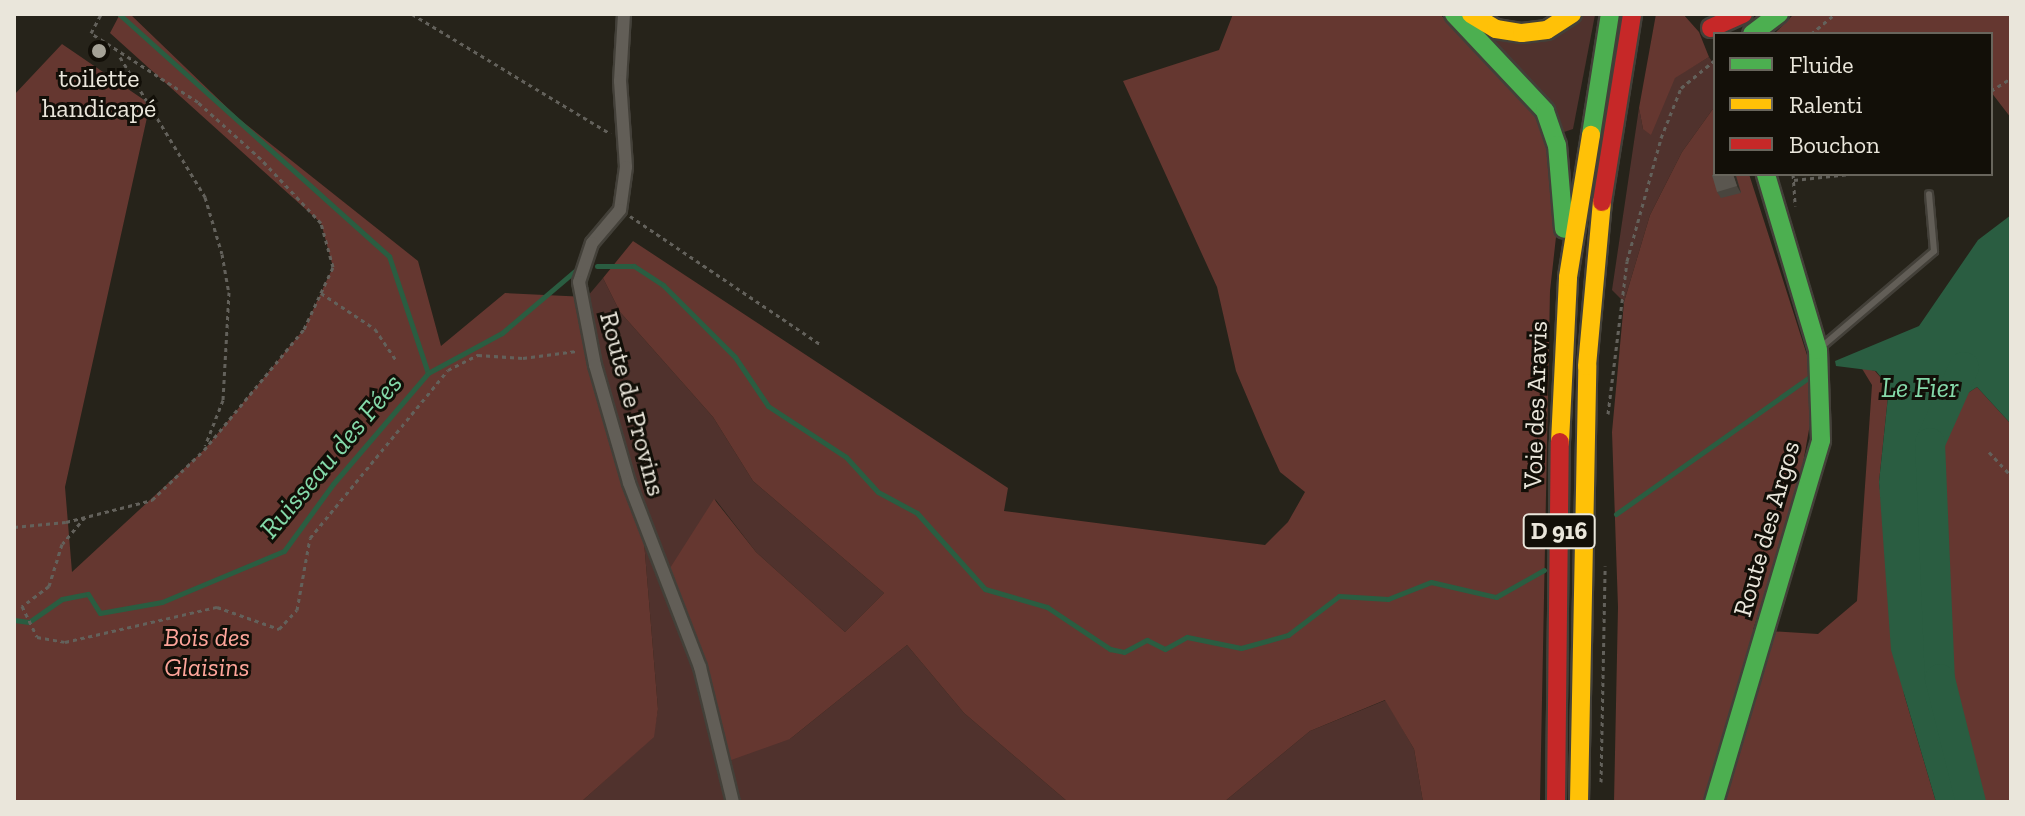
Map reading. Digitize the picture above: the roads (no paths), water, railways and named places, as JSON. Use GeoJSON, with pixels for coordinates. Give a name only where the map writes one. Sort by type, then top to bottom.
{"type":"FeatureCollection","features":[{"type":"Feature","properties":{"kind":"main road"},"geometry":{"type":"LineString","coordinates":[[1454,14],[1527,88],[1550,122],[1559,161],[1568,277]]}},
{"type":"Feature","properties":{"kind":"main road"},"geometry":{"type":"LineString","coordinates":[[1471,14],[1496,29],[1522,33],[1547,30],[1572,14]]}},
{"type":"Feature","properties":{"kind":"main road","name":"Voie des Aravis"},"geometry":{"type":"LineString","coordinates":[[1556,802],[1560,399],[1568,277],[1610,14]]}},
{"type":"Feature","properties":{"kind":"main road"},"geometry":{"type":"LineString","coordinates":[[1709,26],[1743,14]]}},
{"type":"Feature","properties":{"kind":"main road"},"geometry":{"type":"LineString","coordinates":[[1755,32],[1779,14]]}},
{"type":"Feature","properties":{"kind":"main road","name":"Voie des Aravis"},"geometry":{"type":"LineString","coordinates":[[1579,802],[1587,366],[1599,224],[1632,19]]}},
{"type":"Feature","properties":{"kind":"main road","name":"Route des Argos"},"geometry":{"type":"LineString","coordinates":[[1714,802],[1724,755],[1808,498],[1821,440],[1818,350],[1767,176]]}},
{"type":"Feature","properties":{"kind":"street","name":"Route de Provins"},"geometry":{"type":"LineString","coordinates":[[624,14],[620,81],[624,142],[620,210],[592,243],[579,282],[592,349],[643,529],[700,667],[733,802]]}},
{"type":"Feature","properties":{"kind":"lane"},"geometry":{"type":"LineString","coordinates":[[1818,350],[1934,251],[1929,194]]}},
{"type":"Feature","properties":{"kind":"water","name":"Le Fier"},"geometry":{"type":"Polygon","coordinates":[[[2011,215],[2011,424],[1977,387],[1945,408],[1928,443],[1923,506],[1931,630],[1938,678],[1971,802],[1936,802],[1891,650],[1879,482],[1889,387],[1876,371],[1836,366],[1835,361],[1919,326],[1978,240],[2011,215]]]}},
{"type":"Feature","properties":{"kind":"waterway"},"geometry":{"type":"LineString","coordinates":[[119,14],[389,256],[428,373]]}},
{"type":"Feature","properties":{"kind":"waterway"},"geometry":{"type":"LineString","coordinates":[[597,266],[634,266],[663,285],[735,357],[768,406],[846,457],[878,492],[917,513],[985,589],[1047,607],[1110,649],[1124,652],[1147,640],[1165,649],[1187,637],[1241,648],[1288,635],[1339,596],[1388,599],[1431,582],[1496,597],[1544,570]]}},
{"type":"Feature","properties":{"kind":"waterway","name":"Ruisseau des Fées"},"geometry":{"type":"LineString","coordinates":[[14,620],[29,622],[62,599],[88,594],[100,613],[162,602],[284,551],[333,484],[428,373],[502,333],[576,270]]}},
{"type":"Feature","properties":{"kind":"waterway","name":"Le Fier"},"geometry":{"type":"LineString","coordinates":[[1964,367],[1930,443],[1940,679],[1971,802]]}},
{"type":"Feature","properties":{"kind":"waterway"},"geometry":{"type":"LineString","coordinates":[[1616,514],[1815,373]]}},
{"type":"Feature","properties":{"kind":"place","name":"toilette handicapé"},"geometry":{"type":"Point","coordinates":[99,51]}},
{"type":"Feature","properties":{"kind":"park label","name":"Bois des Glaisins"},"geometry":{"type":"Point","coordinates":[207,653]}}]}
